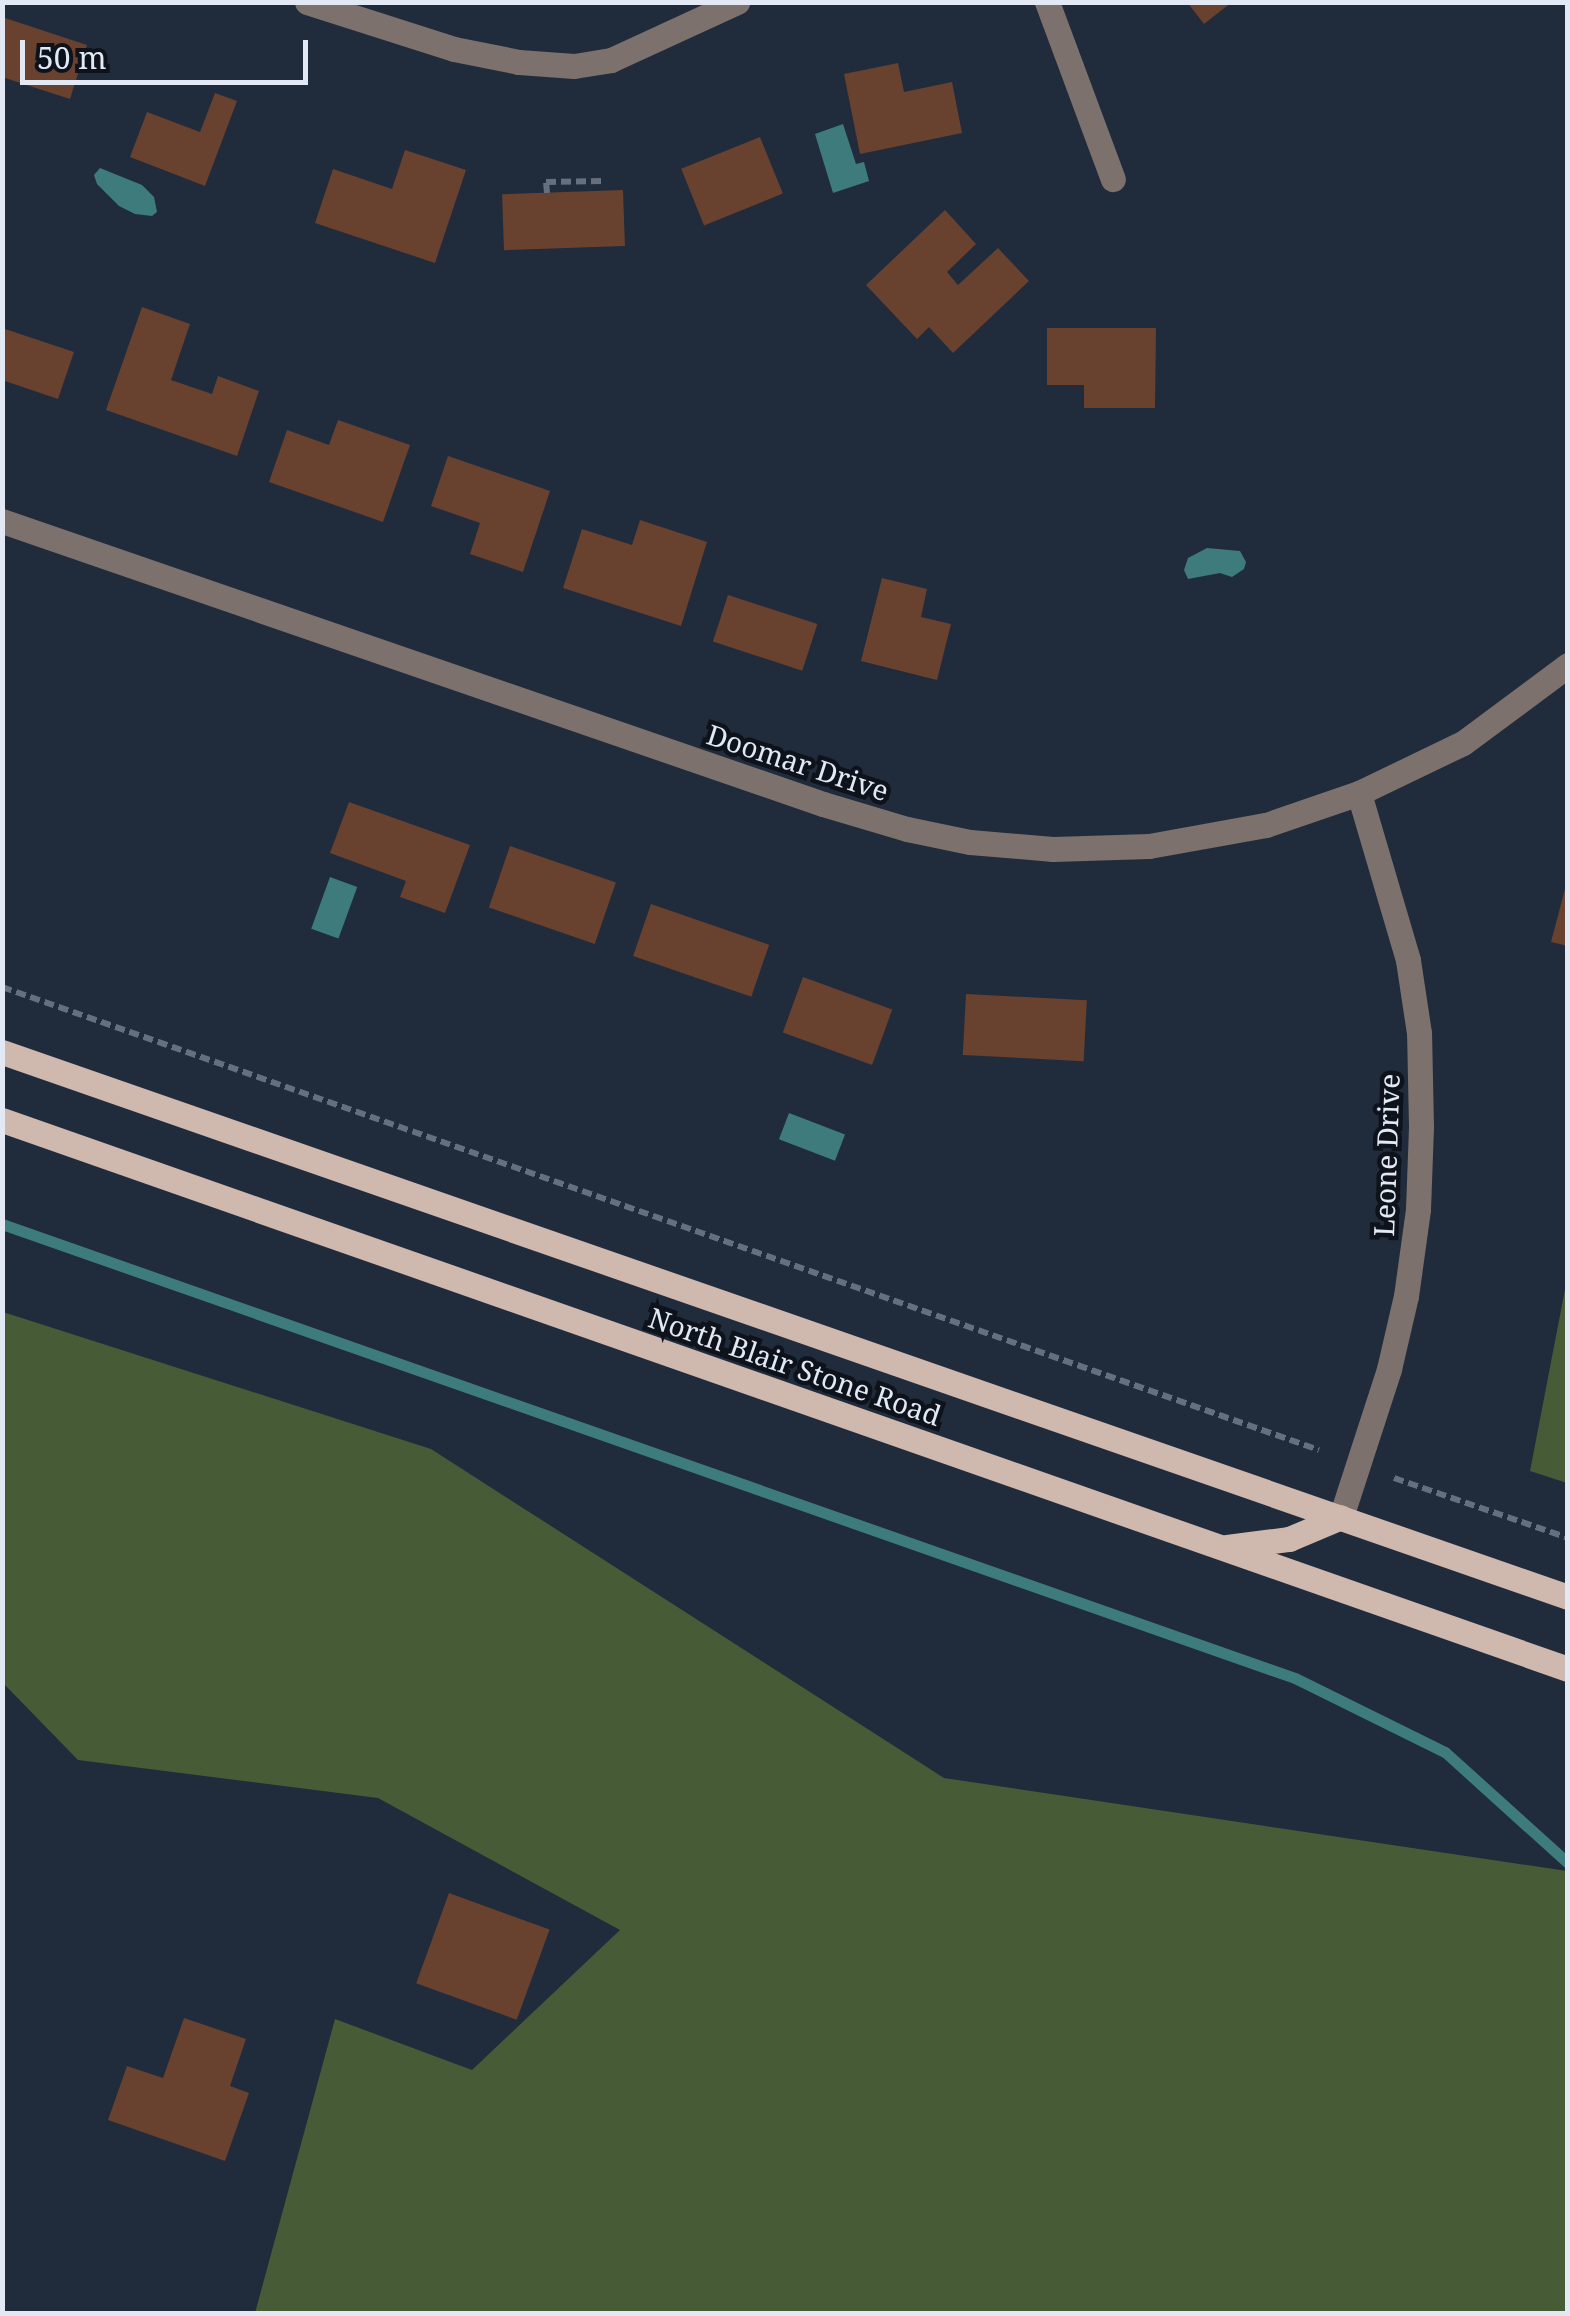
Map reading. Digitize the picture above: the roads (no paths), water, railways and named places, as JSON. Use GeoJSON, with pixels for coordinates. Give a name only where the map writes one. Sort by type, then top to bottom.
{"type":"FeatureCollection","features":[{"type":"Feature","properties":{"kind":"main road","name":"North Blair Stone Road"},"geometry":{"type":"LineString","coordinates":[[2,1052],[1568,1597]]}},
{"type":"Feature","properties":{"kind":"main road","name":"North Blair Stone Road"},"geometry":{"type":"LineString","coordinates":[[2,1120],[1568,1669]]}},
{"type":"Feature","properties":{"kind":"main road"},"geometry":{"type":"LineString","coordinates":[[1222,1547],[1289,1538],[1341,1517]]}},
{"type":"Feature","properties":{"kind":"street"},"geometry":{"type":"LineString","coordinates":[[306,2],[454,49],[518,62],[574,66],[611,60],[737,2]]}},
{"type":"Feature","properties":{"kind":"street"},"geometry":{"type":"LineString","coordinates":[[1047,2],[1112,179]]}},
{"type":"Feature","properties":{"kind":"street","name":"Doomar Drive"},"geometry":{"type":"LineString","coordinates":[[2,521],[906,829],[970,842],[1053,849],[1150,846],[1266,825],[1360,793],[1463,743],[1568,665]]}},
{"type":"Feature","properties":{"kind":"street","name":"Leone Drive"},"geometry":{"type":"LineString","coordinates":[[1341,1517],[1389,1368],[1406,1296],[1418,1210],[1421,1126],[1418,1033],[1408,960],[1360,793]]}},
{"type":"Feature","properties":{"kind":"waterway"},"geometry":{"type":"LineString","coordinates":[[2,1224],[1295,1678],[1445,1752],[1568,1863]]}}]}
